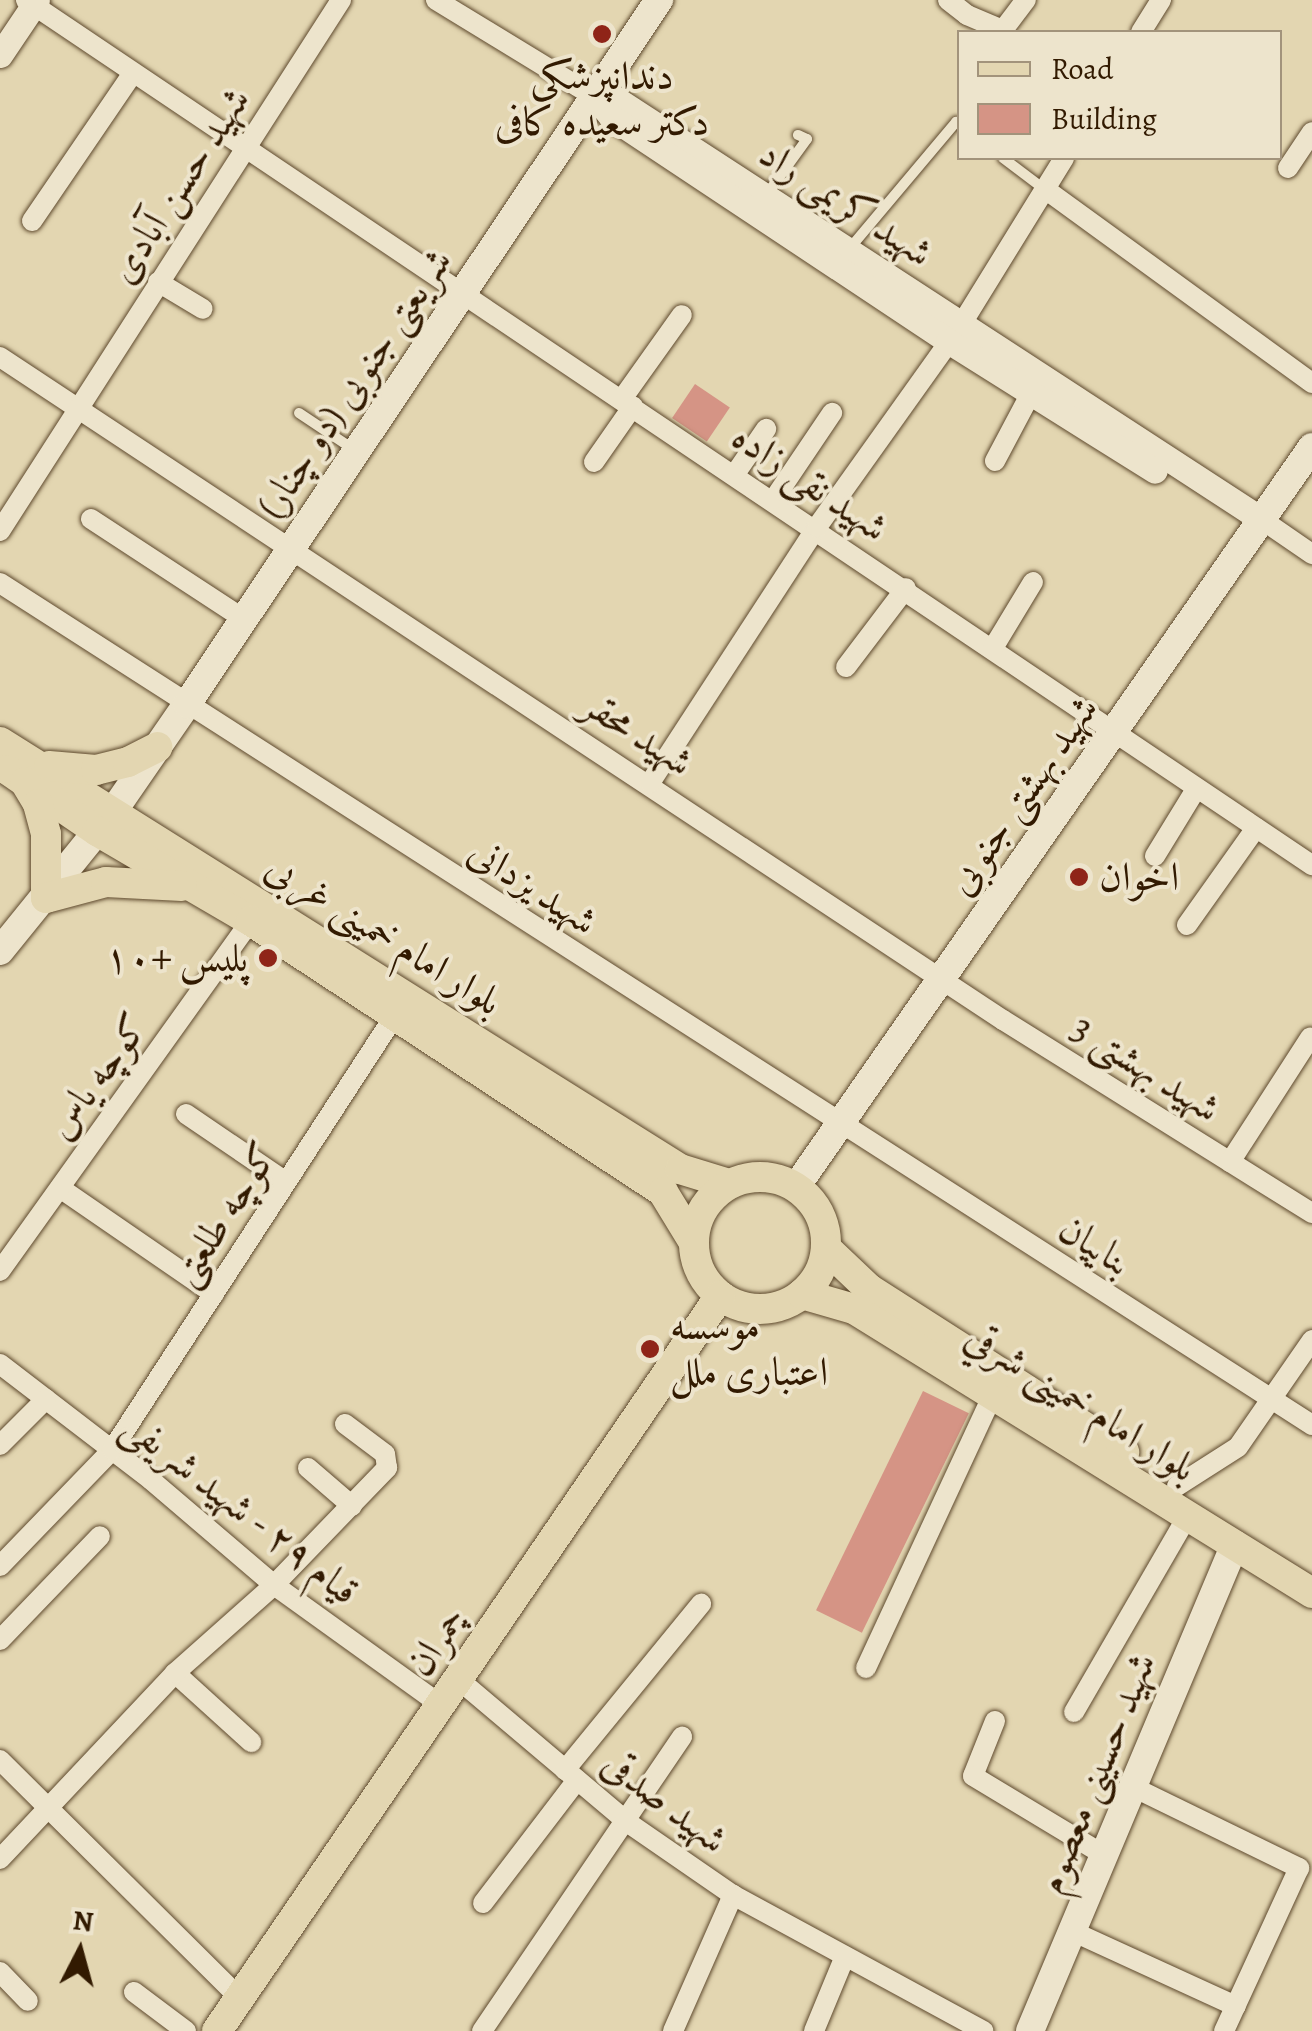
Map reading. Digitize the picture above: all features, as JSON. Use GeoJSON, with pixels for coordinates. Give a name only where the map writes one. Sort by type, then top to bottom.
{"type":"FeatureCollection","features":[{"type":"Feature","properties":{"kind":"main road","name":"شریعتی جنوبی (دو چنار)"},"geometry":{"type":"LineString","coordinates":[[0,951],[46,898],[187,704],[659,0]]}},
{"type":"Feature","properties":{"kind":"main road","name":"شهید بهشتی جنوبی"},"geometry":{"type":"LineString","coordinates":[[796,1187],[1312,447]]}},
{"type":"Feature","properties":{"kind":"main road","name":"بلوار امام خمینی غربی"},"geometry":{"type":"LineString","coordinates":[[0,742],[18,769],[680,1169],[729,1184]]}},
{"type":"Feature","properties":{"kind":"main road"},"geometry":{"type":"LineString","coordinates":[[18,769],[96,770],[128,762],[156,746]]}},
{"type":"Feature","properties":{"kind":"main road"},"geometry":{"type":"LineString","coordinates":[[18,769],[38,804],[46,834],[46,898],[106,882],[168,883],[199,890]]}},
{"type":"Feature","properties":{"kind":"main road","name":"بلوار امام خمینی غربی"},"geometry":{"type":"LineString","coordinates":[[105,820],[199,890],[663,1192],[693,1242]]}},
{"type":"Feature","properties":{"kind":"main road"},"geometry":{"type":"LineString","coordinates":[[763,1177],[796,1187],[820,1214],[826,1248],[814,1282],[802,1294],[761,1309],[740,1306],[720,1296],[705,1281],[693,1242],[703,1208],[729,1184],[763,1177]]}},
{"type":"Feature","properties":{"kind":"main road","name":"بلوار امام خمینی شرقي"},"geometry":{"type":"LineString","coordinates":[[826,1248],[869,1289],[1312,1572]]}},
{"type":"Feature","properties":{"kind":"main road","name":"بلوار امام خمینی شرقي"},"geometry":{"type":"LineString","coordinates":[[802,1294],[854,1309],[1312,1593]]}},
{"type":"Feature","properties":{"kind":"main road","name":"چمران"},"geometry":{"type":"LineString","coordinates":[[217,2031],[720,1296]]}},
{"type":"Feature","properties":{"kind":"main road","name":"شهید حسینی معصوم"},"geometry":{"type":"LineString","coordinates":[[1030,2031],[1234,1544]]}},
{"type":"Feature","properties":{"kind":"street","name":"شهید حسن آبادی"},"geometry":{"type":"LineString","coordinates":[[0,531],[340,0]]}},
{"type":"Feature","properties":{"kind":"street"},"geometry":{"type":"LineString","coordinates":[[436,0],[594,97]]}},
{"type":"Feature","properties":{"kind":"street"},"geometry":{"type":"LineString","coordinates":[[948,0],[994,30],[1003,30],[1026,0]]}},
{"type":"Feature","properties":{"kind":"street"},"geometry":{"type":"LineString","coordinates":[[1142,30],[1161,0]]}},
{"type":"Feature","properties":{"kind":"street","name":"شهید نقی زاده"},"geometry":{"type":"LineString","coordinates":[[32,2],[132,73],[774,499],[1312,864]]}},
{"type":"Feature","properties":{"kind":"street"},"geometry":{"type":"LineString","coordinates":[[0,55],[32,2]]}},
{"type":"Feature","properties":{"kind":"street"},"geometry":{"type":"LineString","coordinates":[[32,222],[132,73]]}},
{"type":"Feature","properties":{"kind":"street","name":"شهید کریمی راد"},"geometry":{"type":"LineString","coordinates":[[594,97],[616,99],[850,249],[1031,393],[1257,525]]}},
{"type":"Feature","properties":{"kind":"street","name":"شهید کریمی راد"},"geometry":{"type":"LineString","coordinates":[[594,97],[611,116],[1257,525]]}},
{"type":"Feature","properties":{"kind":"street"},"geometry":{"type":"LineString","coordinates":[[1288,168],[1312,132]]}},
{"type":"Feature","properties":{"kind":"street"},"geometry":{"type":"LineString","coordinates":[[650,783],[817,528],[954,333],[1063,160]]}},
{"type":"Feature","properties":{"kind":"street"},"geometry":{"type":"LineString","coordinates":[[1045,190],[1312,382]]}},
{"type":"Feature","properties":{"kind":"street"},"geometry":{"type":"LineString","coordinates":[[158,282],[203,309]]}},
{"type":"Feature","properties":{"kind":"street"},"geometry":{"type":"LineString","coordinates":[[594,462],[682,315]]}},
{"type":"Feature","properties":{"kind":"street","name":"شهید محقر"},"geometry":{"type":"LineString","coordinates":[[0,357],[945,978]]}},
{"type":"Feature","properties":{"kind":"street"},"geometry":{"type":"LineString","coordinates":[[995,460],[1031,393]]}},
{"type":"Feature","properties":{"kind":"street"},"geometry":{"type":"LineString","coordinates":[[774,499],[832,413]]}},
{"type":"Feature","properties":{"kind":"street"},"geometry":{"type":"LineString","coordinates":[[735,474],[766,429]]}},
{"type":"Feature","properties":{"kind":"street"},"geometry":{"type":"LineString","coordinates":[[91,519],[244,619]]}},
{"type":"Feature","properties":{"kind":"street"},"geometry":{"type":"LineString","coordinates":[[1257,525],[1312,554]]}},
{"type":"Feature","properties":{"kind":"street"},"geometry":{"type":"LineString","coordinates":[[993,648],[1034,582]]}},
{"type":"Feature","properties":{"kind":"street","name":"شهید یزدانی"},"geometry":{"type":"LineString","coordinates":[[0,584],[840,1126]]}},
{"type":"Feature","properties":{"kind":"street"},"geometry":{"type":"LineString","coordinates":[[846,667],[906,588]]}},
{"type":"Feature","properties":{"kind":"street"},"geometry":{"type":"LineString","coordinates":[[1155,856],[1196,788]]}},
{"type":"Feature","properties":{"kind":"street"},"geometry":{"type":"LineString","coordinates":[[1187,925],[1256,828]]}},
{"type":"Feature","properties":{"kind":"street","name":"کوچه یاس"},"geometry":{"type":"LineString","coordinates":[[0,1271],[250,921]]}},
{"type":"Feature","properties":{"kind":"street","name":"شهید بهشتی 3"},"geometry":{"type":"LineString","coordinates":[[945,978],[1003,1020],[1312,1214]]}},
{"type":"Feature","properties":{"kind":"street","name":"کوچه طلعتی"},"geometry":{"type":"LineString","coordinates":[[0,1566],[112,1450],[394,1015]]}},
{"type":"Feature","properties":{"kind":"street"},"geometry":{"type":"LineString","coordinates":[[1230,1162],[1310,1038]]}},
{"type":"Feature","properties":{"kind":"street"},"geometry":{"type":"LineString","coordinates":[[186,1114],[286,1182]]}},
{"type":"Feature","properties":{"kind":"street","name":"بناییان"},"geometry":{"type":"LineString","coordinates":[[840,1126],[1312,1425]]}},
{"type":"Feature","properties":{"kind":"street"},"geometry":{"type":"LineString","coordinates":[[60,1188],[214,1294]]}},
{"type":"Feature","properties":{"kind":"street"},"geometry":{"type":"LineString","coordinates":[[1177,1486],[1238,1447],[1312,1340]]}},
{"type":"Feature","properties":{"kind":"street","name":"قیام ۲۹ - شهید شریفی"},"geometry":{"type":"LineString","coordinates":[[0,1364],[112,1450],[274,1585],[449,1692]]}},
{"type":"Feature","properties":{"kind":"street"},"geometry":{"type":"LineString","coordinates":[[866,1668],[993,1395]]}},
{"type":"Feature","properties":{"kind":"street"},"geometry":{"type":"LineString","coordinates":[[0,1445],[46,1399]]}},
{"type":"Feature","properties":{"kind":"street"},"geometry":{"type":"LineString","coordinates":[[0,1859],[175,1673],[274,1585],[387,1468],[387,1459],[345,1424]]}},
{"type":"Feature","properties":{"kind":"street"},"geometry":{"type":"LineString","coordinates":[[308,1468],[352,1506]]}},
{"type":"Feature","properties":{"kind":"street"},"geometry":{"type":"LineString","coordinates":[[1074,1712],[1188,1515]]}},
{"type":"Feature","properties":{"kind":"street"},"geometry":{"type":"LineString","coordinates":[[0,1640],[100,1536]]}},
{"type":"Feature","properties":{"kind":"street"},"geometry":{"type":"LineString","coordinates":[[484,1904],[571,1775],[701,1604]]}},
{"type":"Feature","properties":{"kind":"street"},"geometry":{"type":"LineString","coordinates":[[175,1673],[251,1742]]}},
{"type":"Feature","properties":{"kind":"street","name":"شهید صدقی"},"geometry":{"type":"LineString","coordinates":[[449,1692],[571,1775],[627,1822],[733,1896],[984,2031]]}},
{"type":"Feature","properties":{"kind":"street"},"geometry":{"type":"LineString","coordinates":[[995,1721],[974,1776],[1104,1855]]}},
{"type":"Feature","properties":{"kind":"street"},"geometry":{"type":"LineString","coordinates":[[491,2028],[682,1738]]}},
{"type":"Feature","properties":{"kind":"street"},"geometry":{"type":"LineString","coordinates":[[0,1760],[240,1998]]}},
{"type":"Feature","properties":{"kind":"street"},"geometry":{"type":"LineString","coordinates":[[1133,1787],[1299,1868],[1224,2031]]}},
{"type":"Feature","properties":{"kind":"street"},"geometry":{"type":"LineString","coordinates":[[673,2031],[733,1896]]}},
{"type":"Feature","properties":{"kind":"street"},"geometry":{"type":"LineString","coordinates":[[1074,1932],[1236,2006]]}},
{"type":"Feature","properties":{"kind":"street"},"geometry":{"type":"LineString","coordinates":[[814,2031],[846,1956]]}},
{"type":"Feature","properties":{"kind":"street"},"geometry":{"type":"LineString","coordinates":[[0,1972],[28,2001]]}},
{"type":"Feature","properties":{"kind":"street"},"geometry":{"type":"LineString","coordinates":[[134,1992],[186,2031]]}},
{"type":"Feature","properties":{"kind":"lane"},"geometry":{"type":"LineString","coordinates":[[850,249],[957,122]]}},
{"type":"Feature","properties":{"kind":"lane"},"geometry":{"type":"LineString","coordinates":[[766,195],[807,139],[798,135]]}},
{"type":"Feature","properties":{"kind":"lane"},"geometry":{"type":"LineString","coordinates":[[1006,160],[1045,190]]}},
{"type":"Feature","properties":{"kind":"lane"},"geometry":{"type":"LineString","coordinates":[[299,413],[357,451]]}},
{"type":"Feature","properties":{"kind":"building"},"geometry":{"type":"Polygon","coordinates":[[[695,384],[730,407],[707,441],[672,418],[695,384]]]}},
{"type":"Feature","properties":{"kind":"building"},"geometry":{"type":"Polygon","coordinates":[[[923,1391],[969,1413],[862,1633],[816,1610],[923,1391]]]}},
{"type":"Feature","properties":{"kind":"place","name":"دندانپزشکی دکتر سعیده کافی"},"geometry":{"type":"Point","coordinates":[602,34]}},
{"type":"Feature","properties":{"kind":"place","name":"اخوان"},"geometry":{"type":"Point","coordinates":[1079,877]}},
{"type":"Feature","properties":{"kind":"place","name":"پلیس +۱۰"},"geometry":{"type":"Point","coordinates":[268,958]}},
{"type":"Feature","properties":{"kind":"place","name":"موسسه اعتباری ملل"},"geometry":{"type":"Point","coordinates":[650,1349]}}]}
